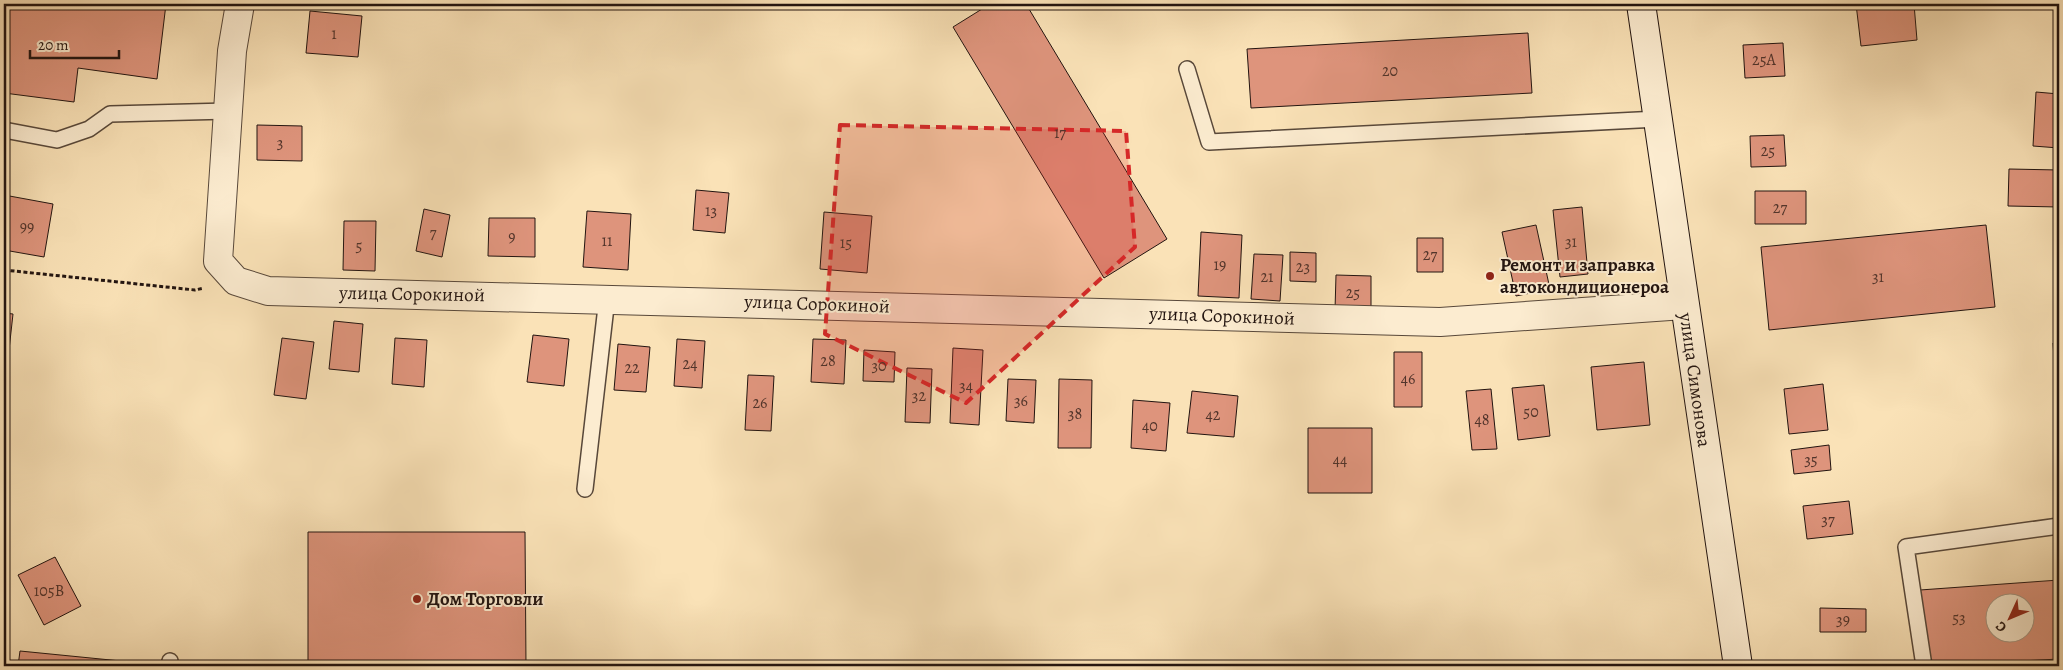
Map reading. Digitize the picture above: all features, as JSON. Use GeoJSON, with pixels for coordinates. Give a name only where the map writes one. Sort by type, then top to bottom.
{"type":"FeatureCollection","features":[{"type":"Feature","properties":{"kind":"street"},"geometry":{"type":"LineString","coordinates":[[236,281],[218,261],[232,51],[240,4]]}},
{"type":"Feature","properties":{"kind":"street","name":"улица Симонова"},"geometry":{"type":"LineString","coordinates":[[1641,4],[1738,666]]}},
{"type":"Feature","properties":{"kind":"street","name":"улица Сорокиной"},"geometry":{"type":"LineString","coordinates":[[236,281],[268,291],[607,298],[1440,322],[1684,305]]}},
{"type":"Feature","properties":{"kind":"lane"},"geometry":{"type":"LineString","coordinates":[[1187,69],[1209,142],[1658,120]]}},
{"type":"Feature","properties":{"kind":"lane"},"geometry":{"type":"LineString","coordinates":[[4,130],[57,140],[89,129],[110,114],[228,111]]}},
{"type":"Feature","properties":{"kind":"lane"},"geometry":{"type":"LineString","coordinates":[[586,489],[607,298]]}},
{"type":"Feature","properties":{"kind":"lane"},"geometry":{"type":"LineString","coordinates":[[1924,666],[1906,547],[2059,526]]}},
{"type":"Feature","properties":{"kind":"path"},"geometry":{"type":"LineString","coordinates":[[4,270],[195,290],[236,281]]}},
{"type":"Feature","properties":{"kind":"highlighted area"},"geometry":{"type":"Polygon","coordinates":[[[840,125],[1126,131],[1135,247],[966,403],[825,334],[840,125]]]}},
{"type":"Feature","properties":{"kind":"building"},"geometry":{"type":"Polygon","coordinates":[[[4,4],[166,4],[157,79],[78,68],[74,102],[4,93],[4,4]]]}},
{"type":"Feature","properties":{"kind":"building"},"geometry":{"type":"Polygon","coordinates":[[[990,4],[1026,4],[1167,239],[1104,278],[953,27],[990,4]]]}},
{"type":"Feature","properties":{"kind":"building"},"geometry":{"type":"Polygon","coordinates":[[[1856,4],[1914,4],[1917,40],[1861,46],[1856,4]]]}},
{"type":"Feature","properties":{"kind":"building"},"geometry":{"type":"Polygon","coordinates":[[[2026,4],[2059,4],[2059,6],[2027,6],[2026,4]]]}},
{"type":"Feature","properties":{"kind":"building"},"geometry":{"type":"Polygon","coordinates":[[[310,11],[362,16],[358,57],[306,53],[310,11]]]}},
{"type":"Feature","properties":{"kind":"building"},"geometry":{"type":"Polygon","coordinates":[[[1528,33],[1532,93],[1251,108],[1247,49],[1528,33]]]}},
{"type":"Feature","properties":{"kind":"building"},"geometry":{"type":"Polygon","coordinates":[[[1783,43],[1785,76],[1745,78],[1743,45],[1783,43]]]}},
{"type":"Feature","properties":{"kind":"building"},"geometry":{"type":"Polygon","coordinates":[[[2036,92],[2059,94],[2059,148],[2033,146],[2036,92]]]}},
{"type":"Feature","properties":{"kind":"building"},"geometry":{"type":"Polygon","coordinates":[[[257,125],[302,126],[302,161],[257,160],[257,125]]]}},
{"type":"Feature","properties":{"kind":"building"},"geometry":{"type":"Polygon","coordinates":[[[1784,135],[1786,166],[1751,167],[1750,136],[1784,135]]]}},
{"type":"Feature","properties":{"kind":"building"},"geometry":{"type":"Polygon","coordinates":[[[2009,169],[2059,170],[2059,207],[2008,206],[2009,169]]]}},
{"type":"Feature","properties":{"kind":"building"},"geometry":{"type":"Polygon","coordinates":[[[696,190],[729,193],[725,233],[693,230],[696,190]]]}},
{"type":"Feature","properties":{"kind":"building"},"geometry":{"type":"Polygon","coordinates":[[[1755,191],[1806,191],[1806,224],[1755,224],[1755,191]]]}},
{"type":"Feature","properties":{"kind":"building"},"geometry":{"type":"Polygon","coordinates":[[[4,195],[53,204],[44,257],[4,250],[4,195]]]}},
{"type":"Feature","properties":{"kind":"building"},"geometry":{"type":"Polygon","coordinates":[[[1582,207],[1588,274],[1560,277],[1553,210],[1582,207]]]}},
{"type":"Feature","properties":{"kind":"building"},"geometry":{"type":"Polygon","coordinates":[[[424,209],[450,215],[442,257],[416,251],[424,209]]]}},
{"type":"Feature","properties":{"kind":"building"},"geometry":{"type":"Polygon","coordinates":[[[587,211],[631,214],[628,270],[583,267],[587,211]]]}},
{"type":"Feature","properties":{"kind":"building"},"geometry":{"type":"Polygon","coordinates":[[[824,212],[872,216],[867,273],[820,269],[824,212]]]}},
{"type":"Feature","properties":{"kind":"building"},"geometry":{"type":"Polygon","coordinates":[[[489,218],[535,218],[535,257],[488,256],[489,218]]]}},
{"type":"Feature","properties":{"kind":"building"},"geometry":{"type":"Polygon","coordinates":[[[344,221],[376,221],[375,271],[343,270],[344,221]]]}},
{"type":"Feature","properties":{"kind":"building"},"geometry":{"type":"Polygon","coordinates":[[[1536,225],[1550,289],[1516,296],[1502,232],[1536,225]]]}},
{"type":"Feature","properties":{"kind":"building"},"geometry":{"type":"Polygon","coordinates":[[[1986,225],[1995,307],[1769,330],[1761,247],[1986,225]]]}},
{"type":"Feature","properties":{"kind":"building"},"geometry":{"type":"Polygon","coordinates":[[[1201,232],[1242,235],[1239,298],[1198,296],[1201,232]]]}},
{"type":"Feature","properties":{"kind":"building"},"geometry":{"type":"Polygon","coordinates":[[[1417,238],[1443,238],[1443,272],[1417,272],[1417,238]]]}},
{"type":"Feature","properties":{"kind":"building"},"geometry":{"type":"Polygon","coordinates":[[[1290,252],[1316,253],[1316,282],[1290,281],[1290,252]]]}},
{"type":"Feature","properties":{"kind":"building"},"geometry":{"type":"Polygon","coordinates":[[[1254,254],[1283,255],[1280,301],[1251,299],[1254,254]]]}},
{"type":"Feature","properties":{"kind":"building"},"geometry":{"type":"Polygon","coordinates":[[[1336,275],[1371,276],[1371,310],[1335,310],[1336,275]]]}},
{"type":"Feature","properties":{"kind":"building"},"geometry":{"type":"Polygon","coordinates":[[[4,313],[13,314],[4,395],[4,313]]]}},
{"type":"Feature","properties":{"kind":"building"},"geometry":{"type":"Polygon","coordinates":[[[334,321],[363,324],[359,372],[329,369],[334,321]]]}},
{"type":"Feature","properties":{"kind":"building"},"geometry":{"type":"Polygon","coordinates":[[[533,335],[569,339],[564,386],[527,382],[533,335]]]}},
{"type":"Feature","properties":{"kind":"building"},"geometry":{"type":"Polygon","coordinates":[[[282,338],[314,342],[306,399],[274,395],[282,338]]]}},
{"type":"Feature","properties":{"kind":"building"},"geometry":{"type":"Polygon","coordinates":[[[395,338],[427,340],[424,387],[392,384],[395,338]]]}},
{"type":"Feature","properties":{"kind":"building"},"geometry":{"type":"Polygon","coordinates":[[[677,339],[705,341],[702,388],[674,386],[677,339]]]}},
{"type":"Feature","properties":{"kind":"building"},"geometry":{"type":"Polygon","coordinates":[[[813,339],[846,340],[844,384],[811,382],[813,339]]]}},
{"type":"Feature","properties":{"kind":"building"},"geometry":{"type":"Polygon","coordinates":[[[2053,343],[2059,343],[2059,406],[2057,406],[2053,343]]]}},
{"type":"Feature","properties":{"kind":"building"},"geometry":{"type":"Polygon","coordinates":[[[618,344],[650,347],[646,392],[614,390],[618,344]]]}},
{"type":"Feature","properties":{"kind":"building"},"geometry":{"type":"Polygon","coordinates":[[[953,348],[983,350],[979,425],[950,423],[953,348]]]}},
{"type":"Feature","properties":{"kind":"building"},"geometry":{"type":"Polygon","coordinates":[[[864,350],[895,352],[894,382],[863,381],[864,350]]]}},
{"type":"Feature","properties":{"kind":"building"},"geometry":{"type":"Polygon","coordinates":[[[1394,352],[1422,352],[1422,407],[1394,407],[1394,352]]]}},
{"type":"Feature","properties":{"kind":"building"},"geometry":{"type":"Polygon","coordinates":[[[1644,362],[1650,425],[1597,430],[1591,367],[1644,362]]]}},
{"type":"Feature","properties":{"kind":"building"},"geometry":{"type":"Polygon","coordinates":[[[907,368],[932,369],[930,423],[905,422],[907,368]]]}},
{"type":"Feature","properties":{"kind":"building"},"geometry":{"type":"Polygon","coordinates":[[[748,375],[774,376],[771,431],[745,430],[748,375]]]}},
{"type":"Feature","properties":{"kind":"building"},"geometry":{"type":"Polygon","coordinates":[[[1008,379],[1036,380],[1034,423],[1006,421],[1008,379]]]}},
{"type":"Feature","properties":{"kind":"building"},"geometry":{"type":"Polygon","coordinates":[[[1059,379],[1092,380],[1091,448],[1058,448],[1059,379]]]}},
{"type":"Feature","properties":{"kind":"building"},"geometry":{"type":"Polygon","coordinates":[[[1823,384],[1828,430],[1789,434],[1784,389],[1823,384]]]}},
{"type":"Feature","properties":{"kind":"building"},"geometry":{"type":"Polygon","coordinates":[[[1544,385],[1550,436],[1518,440],[1512,388],[1544,385]]]}},
{"type":"Feature","properties":{"kind":"building"},"geometry":{"type":"Polygon","coordinates":[[[1491,389],[1497,449],[1472,450],[1466,391],[1491,389]]]}},
{"type":"Feature","properties":{"kind":"building"},"geometry":{"type":"Polygon","coordinates":[[[1192,391],[1238,396],[1234,437],[1187,433],[1192,391]]]}},
{"type":"Feature","properties":{"kind":"building"},"geometry":{"type":"Polygon","coordinates":[[[1133,400],[1170,403],[1166,451],[1131,448],[1133,400]]]}},
{"type":"Feature","properties":{"kind":"building"},"geometry":{"type":"Polygon","coordinates":[[[1308,428],[1372,428],[1372,493],[1308,493],[1308,428]]]}},
{"type":"Feature","properties":{"kind":"building"},"geometry":{"type":"Polygon","coordinates":[[[1829,445],[1831,470],[1794,474],[1791,450],[1829,445]]]}},
{"type":"Feature","properties":{"kind":"building"},"geometry":{"type":"Polygon","coordinates":[[[1849,501],[1853,534],[1807,539],[1803,506],[1849,501]]]}},
{"type":"Feature","properties":{"kind":"building","name":"Дом Торговли"},"geometry":{"type":"Polygon","coordinates":[[[308,532],[525,532],[526,666],[308,666],[308,532]]]}},
{"type":"Feature","properties":{"kind":"building"},"geometry":{"type":"Polygon","coordinates":[[[55,557],[81,606],[44,625],[18,575],[55,557]]]}},
{"type":"Feature","properties":{"kind":"building"},"geometry":{"type":"Polygon","coordinates":[[[2059,580],[2059,659],[1926,666],[1920,590],[2059,580]]]}},
{"type":"Feature","properties":{"kind":"building"},"geometry":{"type":"Polygon","coordinates":[[[1820,608],[1866,609],[1866,632],[1820,632],[1820,608]]]}},
{"type":"Feature","properties":{"kind":"building"},"geometry":{"type":"Polygon","coordinates":[[[20,651],[141,663],[141,666],[18,666],[20,651]]]}},
{"type":"Feature","properties":{"kind":"place","name":"Ремонт и заправка автокондиционероа"},"geometry":{"type":"Point","coordinates":[1490,276]}},
{"type":"Feature","properties":{"kind":"place","name":"Дом Торговли"},"geometry":{"type":"Point","coordinates":[417,599]}}]}
